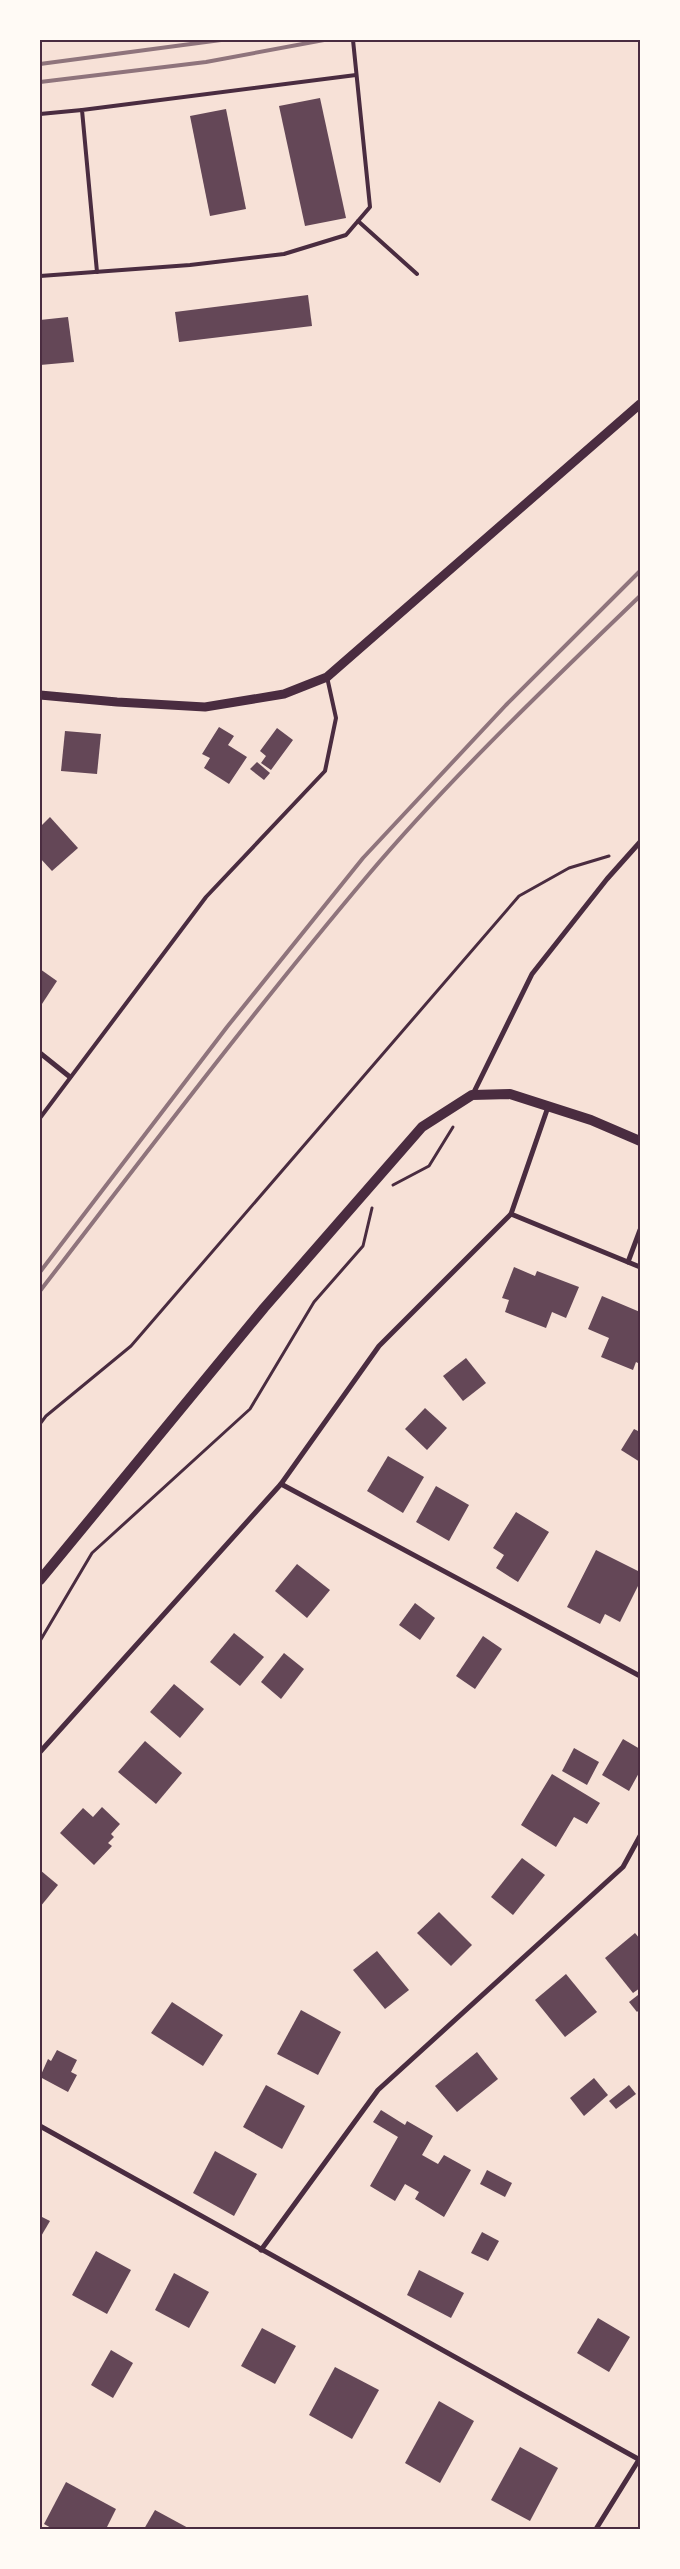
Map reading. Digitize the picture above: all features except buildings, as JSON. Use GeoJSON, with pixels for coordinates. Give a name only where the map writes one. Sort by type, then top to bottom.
{"type":"FeatureCollection","features":[{"type":"Feature","properties":{"kind":"main road"},"geometry":{"type":"LineString","coordinates":[[40,1580],[264,1308],[422,1127],[472,1095],[510,1094],[591,1120],[640,1141]]}},
{"type":"Feature","properties":{"kind":"street"},"geometry":{"type":"LineString","coordinates":[[40,695],[205,707],[284,694],[327,677],[640,404]]}},
{"type":"Feature","properties":{"kind":"street"},"geometry":{"type":"LineString","coordinates":[[472,1095],[532,974],[607,879],[640,842]]}},
{"type":"Feature","properties":{"kind":"street"},"geometry":{"type":"LineString","coordinates":[[40,1054],[70,1077]]}},
{"type":"Feature","properties":{"kind":"street"},"geometry":{"type":"LineString","coordinates":[[40,1752],[281,1484],[378,1346],[510,1214],[548,1106]]}},
{"type":"Feature","properties":{"kind":"street"},"geometry":{"type":"LineString","coordinates":[[510,1214],[640,1267]]}},
{"type":"Feature","properties":{"kind":"street"},"geometry":{"type":"LineString","coordinates":[[628,1262],[640,1230]]}},
{"type":"Feature","properties":{"kind":"street"},"geometry":{"type":"LineString","coordinates":[[281,1484],[640,1676]]}},
{"type":"Feature","properties":{"kind":"street"},"geometry":{"type":"LineString","coordinates":[[261,2250],[378,2090],[623,1867],[640,1836]]}},
{"type":"Feature","properties":{"kind":"street"},"geometry":{"type":"LineString","coordinates":[[40,2126],[640,2459],[596,2529]]}},
{"type":"Feature","properties":{"kind":"lane"},"geometry":{"type":"LineString","coordinates":[[40,276],[284,254],[346,235],[370,207],[353,40]]}},
{"type":"Feature","properties":{"kind":"lane"},"geometry":{"type":"LineString","coordinates":[[40,114],[356,75]]}},
{"type":"Feature","properties":{"kind":"lane"},"geometry":{"type":"LineString","coordinates":[[82,110],[97,272]]}},
{"type":"Feature","properties":{"kind":"lane"},"geometry":{"type":"LineString","coordinates":[[358,221],[417,274]]}},
{"type":"Feature","properties":{"kind":"lane"},"geometry":{"type":"LineString","coordinates":[[40,1118],[206,897],[325,771],[336,718],[327,677]]}},
{"type":"Feature","properties":{"kind":"path"},"geometry":{"type":"LineString","coordinates":[[40,1424],[46,1416],[131,1346],[519,896],[569,868],[634,849]]}},
{"type":"Feature","properties":{"kind":"path"},"geometry":{"type":"LineString","coordinates":[[391,1186],[429,1166],[458,1118]]}},
{"type":"Feature","properties":{"kind":"path"},"geometry":{"type":"LineString","coordinates":[[40,1641],[92,1553],[250,1409],[314,1302],[363,1246],[374,1204]]}},
{"type":"Feature","properties":{"kind":"railway"},"geometry":{"type":"LineString","coordinates":[[40,64],[221,40]]}},
{"type":"Feature","properties":{"kind":"railway"},"geometry":{"type":"LineString","coordinates":[[40,82],[206,62],[324,40]]}},
{"type":"Feature","properties":{"kind":"railway"},"geometry":{"type":"LineString","coordinates":[[40,1272],[227,1027],[363,858],[506,705],[640,571]]}},
{"type":"Feature","properties":{"kind":"railway"},"geometry":{"type":"LineString","coordinates":[[40,1291],[243,1028],[369,874],[467,766],[640,596]]}}]}
